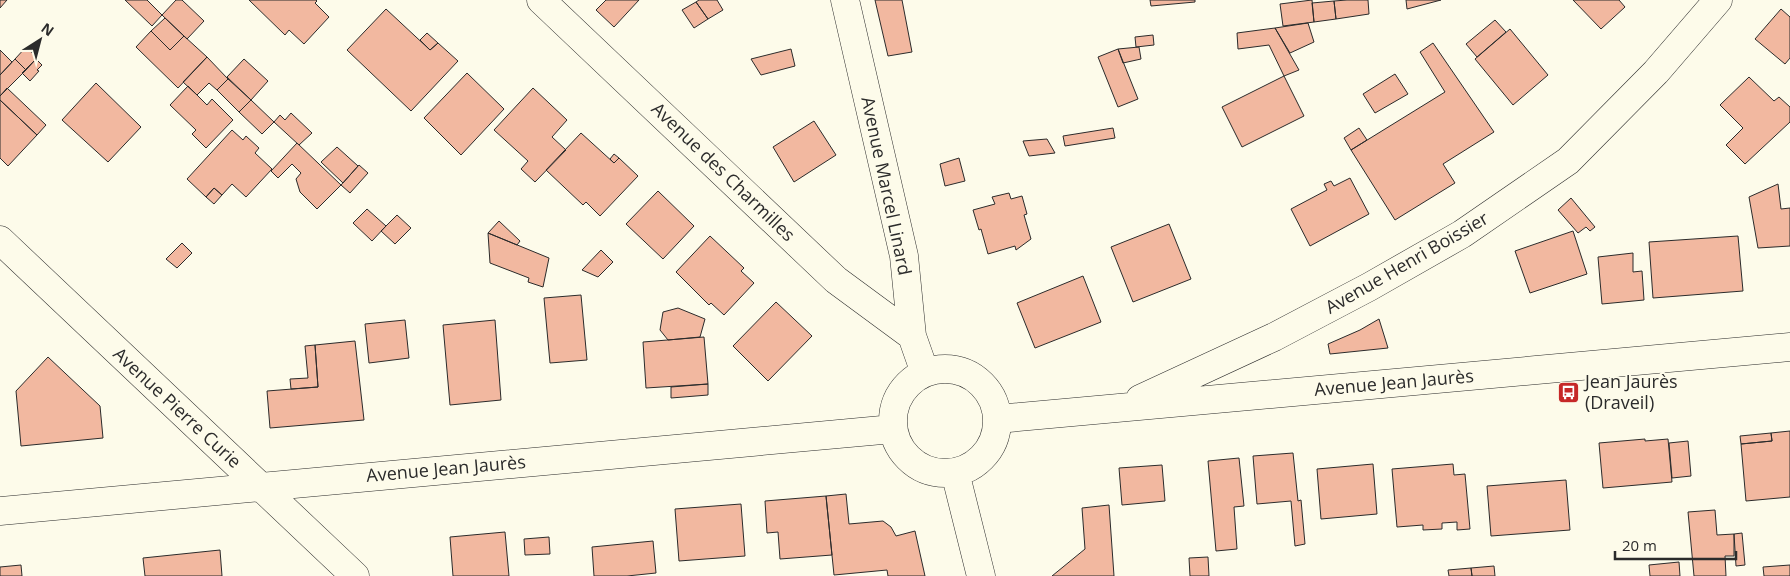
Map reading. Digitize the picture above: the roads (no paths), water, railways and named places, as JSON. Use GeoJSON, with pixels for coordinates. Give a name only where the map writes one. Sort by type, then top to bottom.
{"type":"FeatureCollection","features":[{"type":"Feature","properties":{"kind":"street","name":"Avenue des Charmilles"},"geometry":{"type":"LineString","coordinates":[[541,0],[836,280],[912,336]]}},
{"type":"Feature","properties":{"kind":"street","name":"Avenue Marcel Linard"},"geometry":{"type":"LineString","coordinates":[[845,0],[904,256],[912,336],[924,373]]}},
{"type":"Feature","properties":{"kind":"street","name":"Avenue Henri Boissier"},"geometry":{"type":"LineString","coordinates":[[1121,408],[1274,337],[1369,287],[1462,234],[1568,160],[1656,72],[1718,0]]}},
{"type":"Feature","properties":{"kind":"street","name":"Avenue Pierre Curie"},"geometry":{"type":"LineString","coordinates":[[0,240],[355,576]]}},
{"type":"Feature","properties":{"kind":"street","name":"Avenue Jean Jaurès"},"geometry":{"type":"LineString","coordinates":[[997,419],[1790,347]]}},
{"type":"Feature","properties":{"kind":"street"},"geometry":{"type":"LineString","coordinates":[[941,369],[958,370],[973,377],[985,388],[994,403],[997,419],[996,434],[986,453],[970,467],[955,472],[938,473],[922,468],[908,459],[898,445],[892,429],[896,401],[902,389],[913,379],[924,373],[941,369]]}},
{"type":"Feature","properties":{"kind":"street","name":"Avenue Jean Jaurès"},"geometry":{"type":"LineString","coordinates":[[0,511],[892,429]]}},
{"type":"Feature","properties":{"kind":"street"},"geometry":{"type":"LineString","coordinates":[[955,472],[981,576]]}},
{"type":"Feature","properties":{"kind":"place","name":"Jean Jaurès (Draveil)"},"geometry":{"type":"Point","coordinates":[1569,392]}}]}
